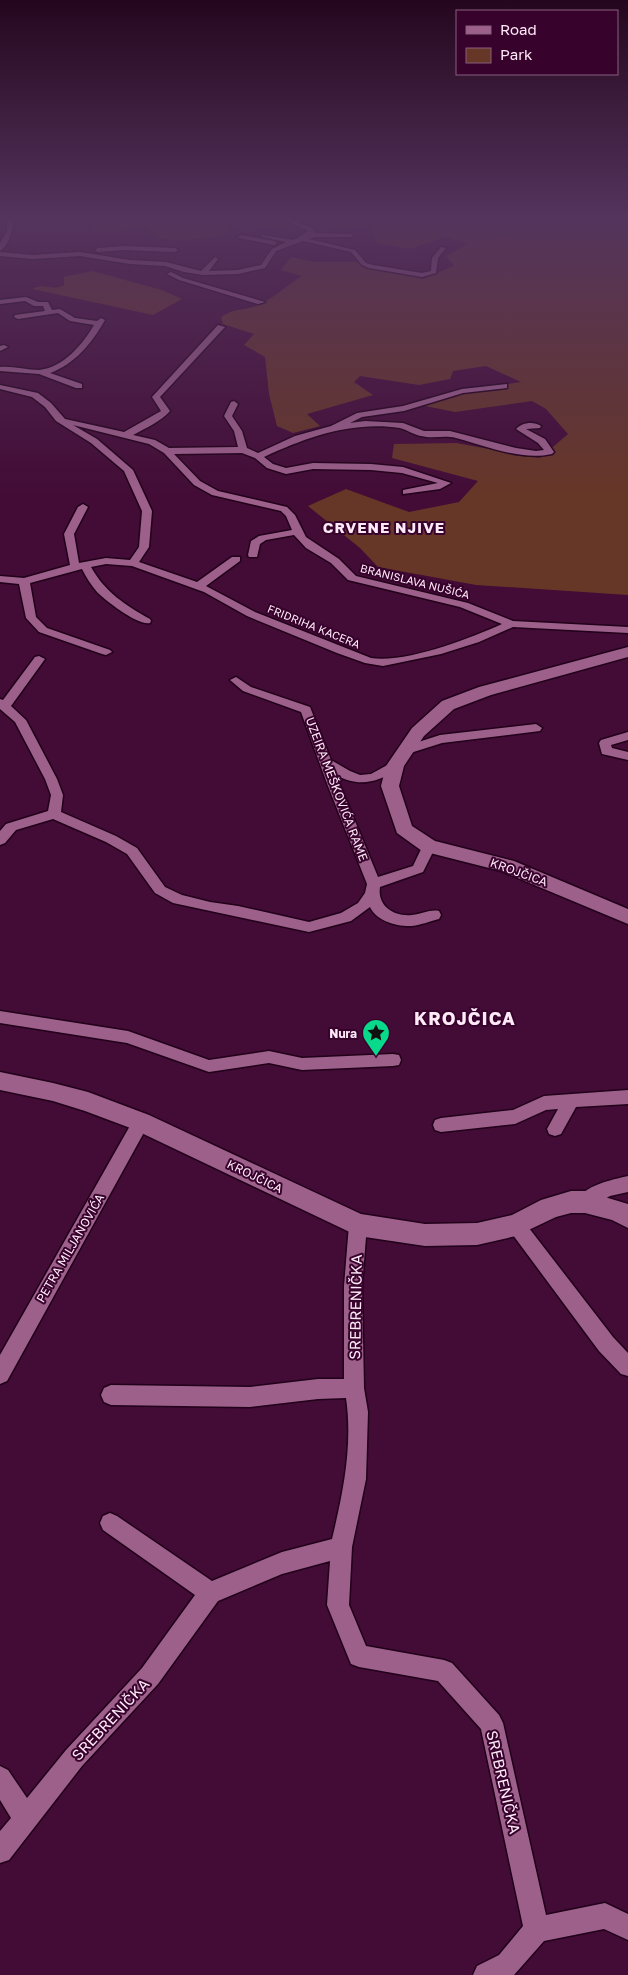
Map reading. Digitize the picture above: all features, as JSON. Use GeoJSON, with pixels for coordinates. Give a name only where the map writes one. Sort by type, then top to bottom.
{"type":"FeatureCollection","features":[{"type":"Feature","properties":{"kind":"main road","name":"KROJČICA"},"geometry":{"type":"LineString","coordinates":[[628,652],[485,691],[448,705],[418,732],[400,758],[390,786],[404,829],[429,846],[507,866],[628,917]]}},
{"type":"Feature","properties":{"kind":"main road","name":"KROJČICA"},"geometry":{"type":"LineString","coordinates":[[0,1081],[80,1100],[142,1122],[358,1225],[425,1235],[477,1234],[516,1225],[550,1208],[571,1202],[584,1202],[618,1211],[628,1217]]}},
{"type":"Feature","properties":{"kind":"street"},"geometry":{"type":"LineString","coordinates":[[48,309],[50,313]]}},
{"type":"Feature","properties":{"kind":"street"},"geometry":{"type":"LineString","coordinates":[[18,317],[60,311],[64,317],[80,322],[100,322],[80,351],[53,368],[40,372]]}},
{"type":"Feature","properties":{"kind":"street"},"geometry":{"type":"LineString","coordinates":[[127,434],[159,417],[166,411],[156,397],[221,327]]}},
{"type":"Feature","properties":{"kind":"street"},"geometry":{"type":"LineString","coordinates":[[0,369],[12,368],[40,372],[79,386]]}},
{"type":"Feature","properties":{"kind":"street"},"geometry":{"type":"LineString","coordinates":[[334,428],[360,415],[404,408],[462,391],[504,386]]}},
{"type":"Feature","properties":{"kind":"street"},"geometry":{"type":"LineString","coordinates":[[0,387],[35,395],[48,405],[59,419],[94,441],[128,470],[147,511],[144,547],[133,563]]}},
{"type":"Feature","properties":{"kind":"street"},"geometry":{"type":"LineString","coordinates":[[234,404],[228,416],[238,431],[243,450]]}},
{"type":"Feature","properties":{"kind":"street","name":"BRANISLAVA NUŠIĆA"},"geometry":{"type":"LineString","coordinates":[[59,419],[127,434],[152,442],[167,451],[197,482],[214,493],[284,509],[289,512],[294,520],[296,532],[304,541],[336,562],[352,578],[464,605],[511,624]]}},
{"type":"Feature","properties":{"kind":"street"},"geometry":{"type":"LineString","coordinates":[[258,456],[298,438],[334,428],[365,424],[403,426],[423,434],[450,434],[516,451],[544,454],[549,452],[548,449],[537,438],[520,429],[524,426],[537,426]]}},
{"type":"Feature","properties":{"kind":"street","name":"BRANISLAVA NUŠIĆA"},"geometry":{"type":"LineString","coordinates":[[167,451],[243,450],[258,456],[270,466],[286,472],[313,466],[371,467],[403,470],[446,483],[440,486],[406,492]]}},
{"type":"Feature","properties":{"kind":"street"},"geometry":{"type":"LineString","coordinates":[[83,508],[69,534],[80,566],[104,593],[121,604],[128,612],[146,621]]}},
{"type":"Feature","properties":{"kind":"street"},"geometry":{"type":"LineString","coordinates":[[253,554],[255,543],[263,538],[296,532]]}},
{"type":"Feature","properties":{"kind":"street"},"geometry":{"type":"LineString","coordinates":[[199,586],[236,559]]}},
{"type":"Feature","properties":{"kind":"street","name":"FRIDRIHA KACERA"},"geometry":{"type":"LineString","coordinates":[[24,581],[106,561],[133,563],[199,586],[251,614],[341,652],[369,661],[403,660],[452,648],[511,624]]}},
{"type":"Feature","properties":{"kind":"street"},"geometry":{"type":"LineString","coordinates":[[0,579],[24,581],[31,618],[43,630],[106,652]]}},
{"type":"Feature","properties":{"kind":"street"},"geometry":{"type":"LineString","coordinates":[[511,624],[628,630]]}},
{"type":"Feature","properties":{"kind":"street"},"geometry":{"type":"LineString","coordinates":[[39,659],[2,704],[20,720],[51,779],[57,795],[54,814]]}},
{"type":"Feature","properties":{"kind":"street","name":"UZEIRA MEŠKOVIĆA RAME"},"geometry":{"type":"LineString","coordinates":[[236,680],[247,689],[306,710],[373,889],[378,911],[389,917],[411,921],[434,915]]}},
{"type":"Feature","properties":{"kind":"street"},"geometry":{"type":"LineString","coordinates":[[326,763],[356,779],[376,779],[400,758],[440,738],[536,728]]}},
{"type":"Feature","properties":{"kind":"street"},"geometry":{"type":"LineString","coordinates":[[628,736],[604,743],[606,751],[628,756]]}},
{"type":"Feature","properties":{"kind":"street"},"geometry":{"type":"LineString","coordinates":[[0,840],[11,827],[35,818],[54,814],[111,838],[132,851],[160,890],[178,899],[309,927],[346,917],[362,907],[373,889],[418,870],[429,846]]}},
{"type":"Feature","properties":{"kind":"street"},"geometry":{"type":"LineString","coordinates":[[0,1017],[128,1037],[208,1066],[269,1057],[302,1064],[393,1060]]}},
{"type":"Feature","properties":{"kind":"street"},"geometry":{"type":"LineString","coordinates":[[441,1125],[515,1117],[544,1103],[628,1097]]}},
{"type":"Feature","properties":{"kind":"street"},"geometry":{"type":"LineString","coordinates":[[555,1128],[571,1101]]}},
{"type":"Feature","properties":{"kind":"street","name":"PETRA MILJANOVIĆA"},"geometry":{"type":"LineString","coordinates":[[0,1374],[142,1122]]}},
{"type":"Feature","properties":{"kind":"street"},"geometry":{"type":"LineString","coordinates":[[584,1202],[606,1189],[628,1184]]}},
{"type":"Feature","properties":{"kind":"street","name":"SREBRENIČKA"},"geometry":{"type":"LineString","coordinates":[[358,1225],[352,1286],[354,1388],[358,1412],[356,1479],[341,1547],[338,1605],[359,1656],[444,1671],[491,1723],[536,1930]]}},
{"type":"Feature","properties":{"kind":"street"},"geometry":{"type":"LineString","coordinates":[[516,1225],[606,1344],[628,1367]]}},
{"type":"Feature","properties":{"kind":"street"},"geometry":{"type":"LineString","coordinates":[[111,1395],[250,1397],[318,1389],[354,1388]]}},
{"type":"Feature","properties":{"kind":"street"},"geometry":{"type":"LineString","coordinates":[[110,1523],[210,1593],[282,1563],[341,1547]]}},
{"type":"Feature","properties":{"kind":"street","name":"SREBRENIČKA"},"geometry":{"type":"LineString","coordinates":[[0,1851],[24,1818],[74,1758],[150,1676],[210,1593]]}},
{"type":"Feature","properties":{"kind":"street"},"geometry":{"type":"LineString","coordinates":[[0,1778],[24,1818]]}},
{"type":"Feature","properties":{"kind":"street"},"geometry":{"type":"LineString","coordinates":[[486,1975],[508,1964],[536,1930],[605,1916],[628,1927]]}},
{"type":"Feature","properties":{"kind":"green space"},"geometry":{"type":"Polygon","coordinates":[[[126,309],[164,309],[153,315],[126,309]]]}},
{"type":"Feature","properties":{"kind":"green space"},"geometry":{"type":"Polygon","coordinates":[[[628,309],[628,595],[476,585],[378,567],[360,548],[308,506],[346,489],[409,512],[459,502],[478,481],[392,458],[394,444],[456,443],[540,458],[568,434],[546,409],[532,401],[455,412],[420,405],[468,390],[521,382],[486,366],[453,371],[450,379],[419,385],[360,376],[354,382],[373,395],[307,414],[320,426],[293,433],[277,426],[269,394],[265,357],[244,345],[254,334],[223,324],[221,317],[235,310],[628,309]]]}},
{"type":"Feature","properties":{"kind":"place","name":"Nura"},"geometry":{"type":"Point","coordinates":[376,1057]}},
{"type":"Feature","properties":{"kind":"district","name":"CRVENE NJIVE"},"geometry":{"type":"Point","coordinates":[384,527]}},
{"type":"Feature","properties":{"kind":"district","name":"KROJČICA"},"geometry":{"type":"Point","coordinates":[465,1018]}}]}
